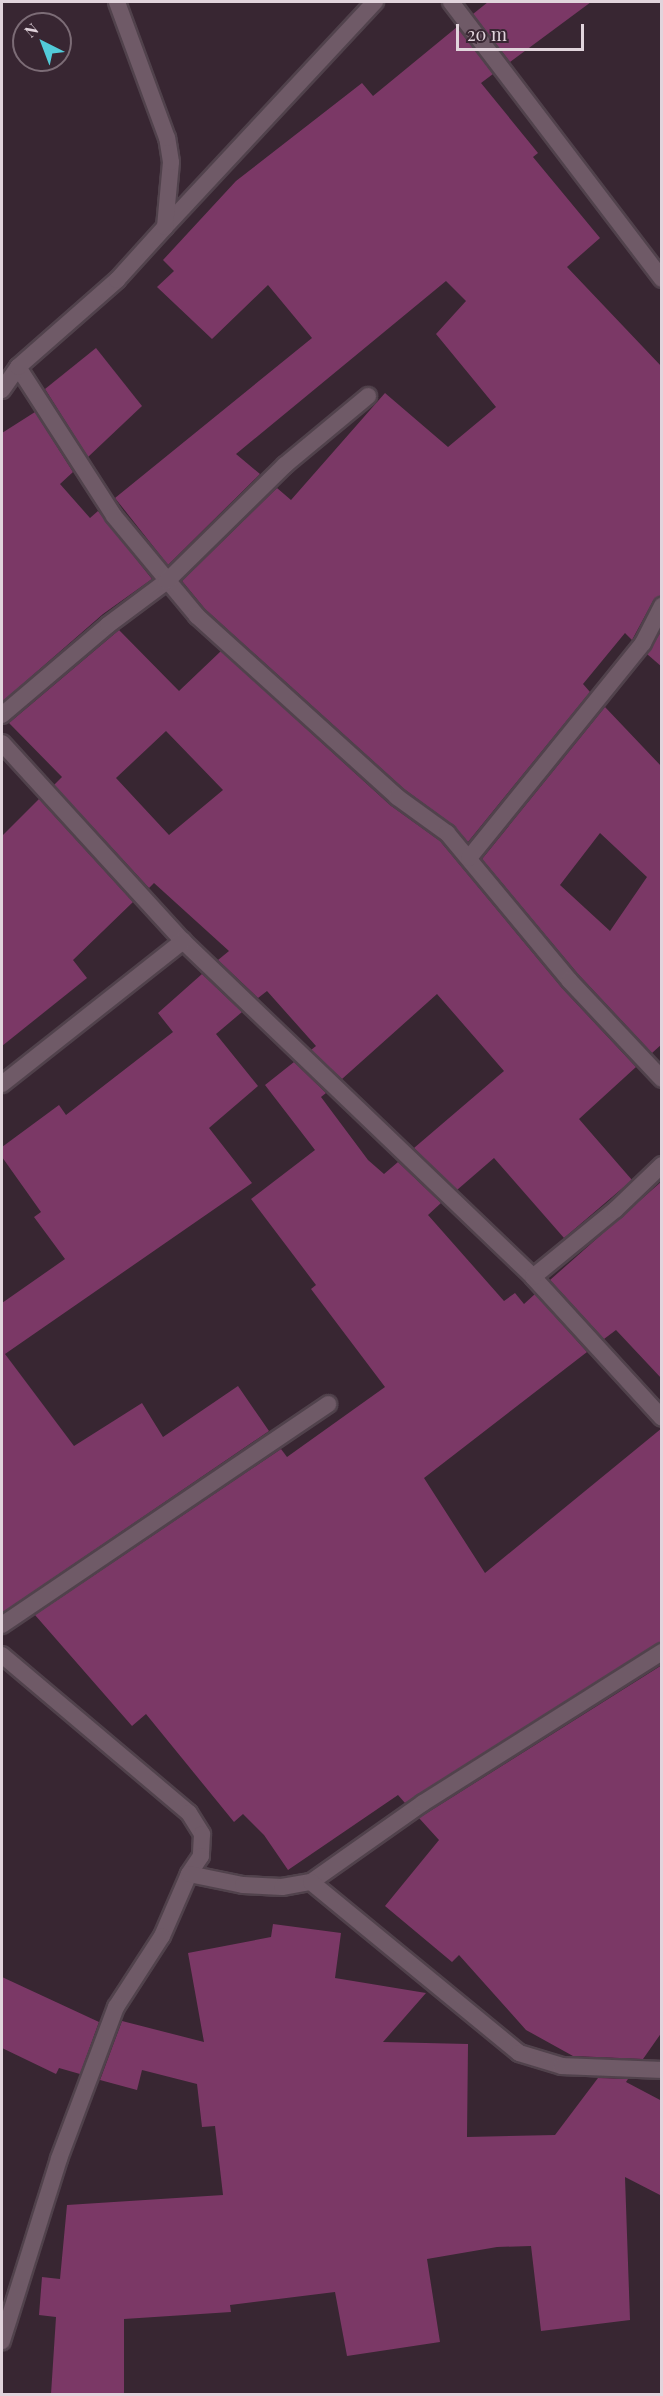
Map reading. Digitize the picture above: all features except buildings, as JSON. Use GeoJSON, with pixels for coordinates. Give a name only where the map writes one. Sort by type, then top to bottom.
{"type":"FeatureCollection","features":[{"type":"Feature","properties":{"kind":"street"},"geometry":{"type":"LineString","coordinates":[[117,2],[167,138],[171,162],[165,226]]}},
{"type":"Feature","properties":{"kind":"street"},"geometry":{"type":"LineString","coordinates":[[2,390],[18,367],[117,280],[375,2]]}},
{"type":"Feature","properties":{"kind":"street"},"geometry":{"type":"LineString","coordinates":[[451,2],[662,279]]}},
{"type":"Feature","properties":{"kind":"street"},"geometry":{"type":"LineString","coordinates":[[18,367],[114,516],[166,581],[175,586],[197,616],[295,708],[397,797],[447,833],[570,981],[662,1079]]}},
{"type":"Feature","properties":{"kind":"street"},"geometry":{"type":"LineString","coordinates":[[2,715],[108,625],[166,581],[285,465],[368,396]]}},
{"type":"Feature","properties":{"kind":"street"},"geometry":{"type":"LineString","coordinates":[[469,858],[644,643],[662,606]]}},
{"type":"Feature","properties":{"kind":"street"},"geometry":{"type":"LineString","coordinates":[[2,743],[183,941],[533,1277],[662,1418]]}},
{"type":"Feature","properties":{"kind":"street"},"geometry":{"type":"LineString","coordinates":[[2,1084],[183,941]]}},
{"type":"Feature","properties":{"kind":"street"},"geometry":{"type":"LineString","coordinates":[[533,1277],[615,1210],[662,1165]]}},
{"type":"Feature","properties":{"kind":"street"},"geometry":{"type":"LineString","coordinates":[[2,1625],[328,1404]]}},
{"type":"Feature","properties":{"kind":"street"},"geometry":{"type":"LineString","coordinates":[[189,1874],[243,1885],[282,1887],[311,1882],[423,1803],[662,1652]]}},
{"type":"Feature","properties":{"kind":"street"},"geometry":{"type":"LineString","coordinates":[[2,1655],[189,1813],[202,1834],[201,1856],[189,1874],[162,1936],[116,2007],[59,2159],[2,2341]]}},
{"type":"Feature","properties":{"kind":"street"},"geometry":{"type":"LineString","coordinates":[[311,1882],[519,2053],[562,2066],[662,2070]]}}]}
